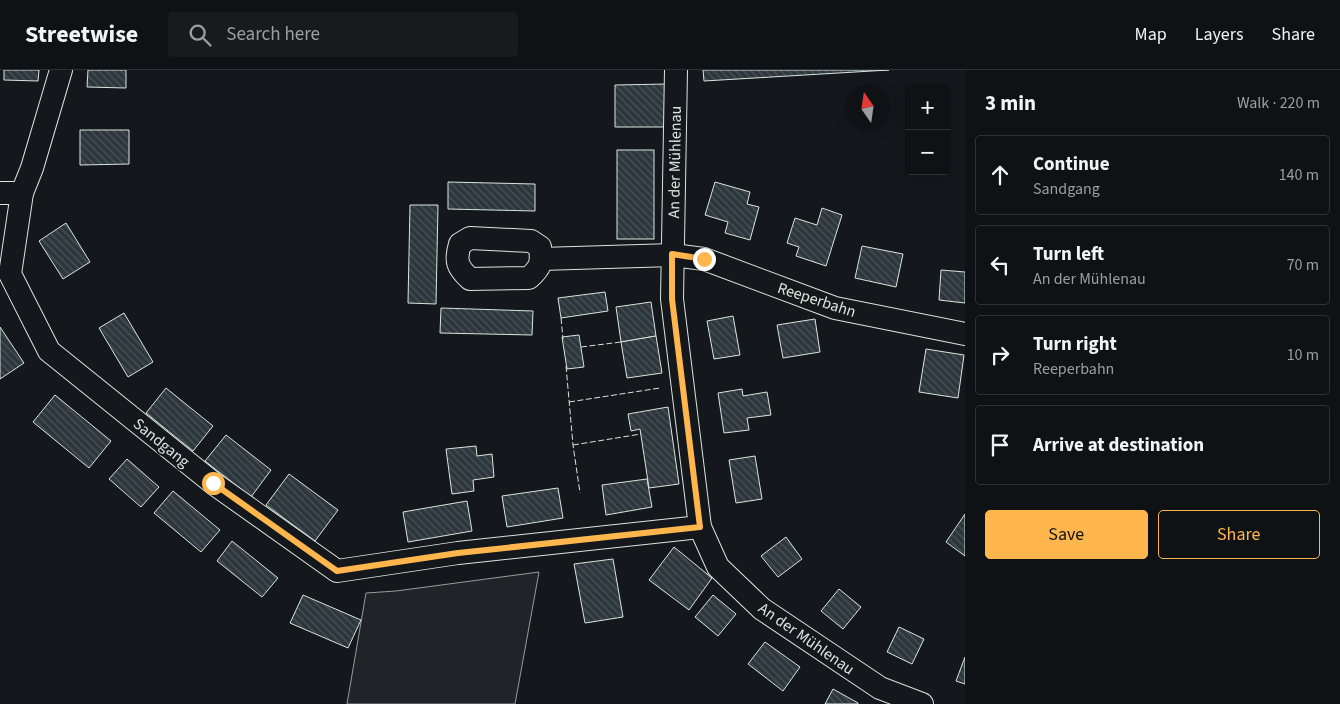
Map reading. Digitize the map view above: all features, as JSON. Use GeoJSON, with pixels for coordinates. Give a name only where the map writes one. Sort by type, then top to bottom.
{"type":"FeatureCollection","features":[{"type":"Feature","properties":{"kind":"street","name":"Sandgang"},"geometry":{"type":"LineString","coordinates":[[62,70],[32,168],[22,193],[10,274],[49,351],[213,483],[337,571],[458,553],[700,527]]}},
{"type":"Feature","properties":{"kind":"street","name":"An der Mühlenau"},"geometry":{"type":"LineString","coordinates":[[676,70],[672,299],[700,527],[718,566],[762,609],[880,688],[922,704]]}},
{"type":"Feature","properties":{"kind":"street"},"geometry":{"type":"LineString","coordinates":[[0,193],[22,193]]}},
{"type":"Feature","properties":{"kind":"street"},"geometry":{"type":"LineString","coordinates":[[541,259],[672,254]]}},
{"type":"Feature","properties":{"kind":"street","name":"Reeperbahn"},"geometry":{"type":"LineString","coordinates":[[672,254],[704,259],[835,308],[965,334]]}},
{"type":"Feature","properties":{"kind":"shaded area"},"geometry":{"type":"Polygon","coordinates":[[[539,572],[515,704],[347,704],[366,593],[396,591],[539,572]]]}},
{"type":"Feature","properties":{"kind":"building"},"geometry":{"type":"Polygon","coordinates":[[[4,70],[39,70],[38,81],[4,80],[4,70]]]}},
{"type":"Feature","properties":{"kind":"building"},"geometry":{"type":"Polygon","coordinates":[[[88,70],[126,70],[126,88],[87,87],[88,70]]]}},
{"type":"Feature","properties":{"kind":"building"},"geometry":{"type":"Polygon","coordinates":[[[703,70],[889,70],[704,81],[703,70]]]}},
{"type":"Feature","properties":{"kind":"building"},"geometry":{"type":"Polygon","coordinates":[[[667,84],[668,127],[615,127],[615,85],[667,84]]]}},
{"type":"Feature","properties":{"kind":"building"},"geometry":{"type":"Polygon","coordinates":[[[80,130],[129,130],[129,164],[80,165],[80,130]]]}},
{"type":"Feature","properties":{"kind":"building"},"geometry":{"type":"Polygon","coordinates":[[[617,150],[654,150],[654,239],[617,239],[617,150]]]}},
{"type":"Feature","properties":{"kind":"building"},"geometry":{"type":"Polygon","coordinates":[[[448,182],[535,184],[535,211],[448,209],[448,182]]]}},
{"type":"Feature","properties":{"kind":"building"},"geometry":{"type":"Polygon","coordinates":[[[715,182],[750,192],[747,204],[759,207],[750,240],[725,233],[728,222],[705,215],[715,182]]]}},
{"type":"Feature","properties":{"kind":"building"},"geometry":{"type":"Polygon","coordinates":[[[410,205],[438,205],[436,304],[408,303],[410,205]]]}},
{"type":"Feature","properties":{"kind":"building"},"geometry":{"type":"Polygon","coordinates":[[[822,208],[842,215],[826,266],[796,256],[799,247],[787,243],[795,218],[817,225],[822,208]]]}},
{"type":"Feature","properties":{"kind":"building"},"geometry":{"type":"Polygon","coordinates":[[[66,223],[90,262],[63,279],[39,241],[66,223]]]}},
{"type":"Feature","properties":{"kind":"building"},"geometry":{"type":"Polygon","coordinates":[[[862,246],[903,254],[896,287],[855,278],[862,246]]]}},
{"type":"Feature","properties":{"kind":"building"},"geometry":{"type":"Polygon","coordinates":[[[941,270],[965,272],[965,303],[939,300],[941,270]]]}},
{"type":"Feature","properties":{"kind":"building"},"geometry":{"type":"Polygon","coordinates":[[[605,292],[608,311],[561,318],[558,298],[605,292]]]}},
{"type":"Feature","properties":{"kind":"building"},"geometry":{"type":"Polygon","coordinates":[[[651,302],[656,336],[621,342],[616,307],[651,302]]]}},
{"type":"Feature","properties":{"kind":"building"},"geometry":{"type":"Polygon","coordinates":[[[441,308],[533,311],[532,335],[440,333],[441,308]]]}},
{"type":"Feature","properties":{"kind":"building"},"geometry":{"type":"Polygon","coordinates":[[[124,313],[153,362],[128,377],[99,328],[124,313]]]}},
{"type":"Feature","properties":{"kind":"building"},"geometry":{"type":"Polygon","coordinates":[[[733,316],[740,355],[714,359],[707,321],[733,316]]]}},
{"type":"Feature","properties":{"kind":"building"},"geometry":{"type":"Polygon","coordinates":[[[815,319],[820,352],[783,358],[777,325],[815,319]]]}},
{"type":"Feature","properties":{"kind":"building"},"geometry":{"type":"Polygon","coordinates":[[[0,327],[24,363],[0,379],[0,327]]]}},
{"type":"Feature","properties":{"kind":"building"},"geometry":{"type":"Polygon","coordinates":[[[579,335],[584,367],[567,369],[562,337],[579,335]]]}},
{"type":"Feature","properties":{"kind":"building"},"geometry":{"type":"Polygon","coordinates":[[[656,336],[662,373],[627,378],[621,342],[656,336]]]}},
{"type":"Feature","properties":{"kind":"building"},"geometry":{"type":"Polygon","coordinates":[[[926,349],[964,355],[958,398],[919,392],[926,349]]]}},
{"type":"Feature","properties":{"kind":"building"},"geometry":{"type":"Polygon","coordinates":[[[166,388],[213,426],[193,451],[146,413],[166,388]]]}},
{"type":"Feature","properties":{"kind":"building"},"geometry":{"type":"Polygon","coordinates":[[[742,389],[743,396],[767,392],[771,415],[747,418],[749,430],[724,433],[718,393],[742,389]]]}},
{"type":"Feature","properties":{"kind":"building"},"geometry":{"type":"Polygon","coordinates":[[[55,395],[111,441],[89,468],[33,422],[55,395]]]}},
{"type":"Feature","properties":{"kind":"building"},"geometry":{"type":"Polygon","coordinates":[[[668,407],[679,484],[649,488],[640,429],[631,431],[628,414],[668,407]]]}},
{"type":"Feature","properties":{"kind":"building"},"geometry":{"type":"Polygon","coordinates":[[[226,435],[271,470],[251,497],[205,461],[226,435]]]}},
{"type":"Feature","properties":{"kind":"building"},"geometry":{"type":"Polygon","coordinates":[[[476,446],[477,456],[492,454],[494,477],[473,480],[474,491],[452,494],[446,449],[476,446]]]}},
{"type":"Feature","properties":{"kind":"building"},"geometry":{"type":"Polygon","coordinates":[[[755,456],[762,499],[736,503],[729,460],[755,456]]]}},
{"type":"Feature","properties":{"kind":"building"},"geometry":{"type":"Polygon","coordinates":[[[127,459],[159,487],[141,507],[109,479],[127,459]]]}},
{"type":"Feature","properties":{"kind":"building"},"geometry":{"type":"Polygon","coordinates":[[[289,474],[338,510],[315,541],[266,505],[289,474]]]}},
{"type":"Feature","properties":{"kind":"building"},"geometry":{"type":"Polygon","coordinates":[[[647,479],[652,507],[606,515],[602,485],[647,479]]]}},
{"type":"Feature","properties":{"kind":"building"},"geometry":{"type":"Polygon","coordinates":[[[558,488],[563,518],[507,527],[502,496],[558,488]]]}},
{"type":"Feature","properties":{"kind":"building"},"geometry":{"type":"Polygon","coordinates":[[[173,491],[220,530],[201,552],[154,513],[173,491]]]}},
{"type":"Feature","properties":{"kind":"building"},"geometry":{"type":"Polygon","coordinates":[[[467,501],[472,531],[408,542],[403,512],[467,501]]]}},
{"type":"Feature","properties":{"kind":"building"},"geometry":{"type":"Polygon","coordinates":[[[965,514],[965,556],[946,542],[965,514]]]}},
{"type":"Feature","properties":{"kind":"building"},"geometry":{"type":"Polygon","coordinates":[[[786,537],[802,559],[778,577],[761,556],[786,537]]]}},
{"type":"Feature","properties":{"kind":"building"},"geometry":{"type":"Polygon","coordinates":[[[232,541],[278,578],[262,597],[217,561],[232,541]]]}},
{"type":"Feature","properties":{"kind":"building"},"geometry":{"type":"Polygon","coordinates":[[[674,547],[712,578],[689,610],[649,580],[674,547]]]}},
{"type":"Feature","properties":{"kind":"building"},"geometry":{"type":"Polygon","coordinates":[[[613,559],[623,617],[585,623],[574,564],[613,559]]]}},
{"type":"Feature","properties":{"kind":"building"},"geometry":{"type":"Polygon","coordinates":[[[839,589],[861,607],[843,629],[821,611],[839,589]]]}},
{"type":"Feature","properties":{"kind":"building"},"geometry":{"type":"Polygon","coordinates":[[[303,595],[361,620],[348,648],[290,623],[303,595]]]}},
{"type":"Feature","properties":{"kind":"building"},"geometry":{"type":"Polygon","coordinates":[[[713,595],[736,614],[718,636],[695,617],[713,595]]]}},
{"type":"Feature","properties":{"kind":"building"},"geometry":{"type":"Polygon","coordinates":[[[899,627],[924,639],[912,664],[887,652],[899,627]]]}},
{"type":"Feature","properties":{"kind":"building"},"geometry":{"type":"Polygon","coordinates":[[[765,642],[800,667],[783,691],[748,664],[765,642]]]}},
{"type":"Feature","properties":{"kind":"building"},"geometry":{"type":"Polygon","coordinates":[[[965,657],[965,684],[956,681],[965,657]]]}},
{"type":"Feature","properties":{"kind":"building"},"geometry":{"type":"Polygon","coordinates":[[[833,689],[858,703],[858,704],[825,704],[833,689]]]}},
{"type":"Feature","properties":{"kind":"fence"},"geometry":{"type":"LineString","coordinates":[[561,318],[563,339]]}},
{"type":"Feature","properties":{"kind":"fence"},"geometry":{"type":"LineString","coordinates":[[581,347],[621,342]]}},
{"type":"Feature","properties":{"kind":"fence"},"geometry":{"type":"LineString","coordinates":[[566,366],[573,445],[580,493]]}},
{"type":"Feature","properties":{"kind":"fence"},"geometry":{"type":"LineString","coordinates":[[569,402],[660,388]]}},
{"type":"Feature","properties":{"kind":"fence"},"geometry":{"type":"LineString","coordinates":[[573,445],[641,434]]}},
{"type":"Feature","properties":{"kind":"route"},"geometry":{"type":"LineString","coordinates":[[213,483],[337,571],[458,553],[700,527],[672,299],[672,254],[704,259]]}}]}
